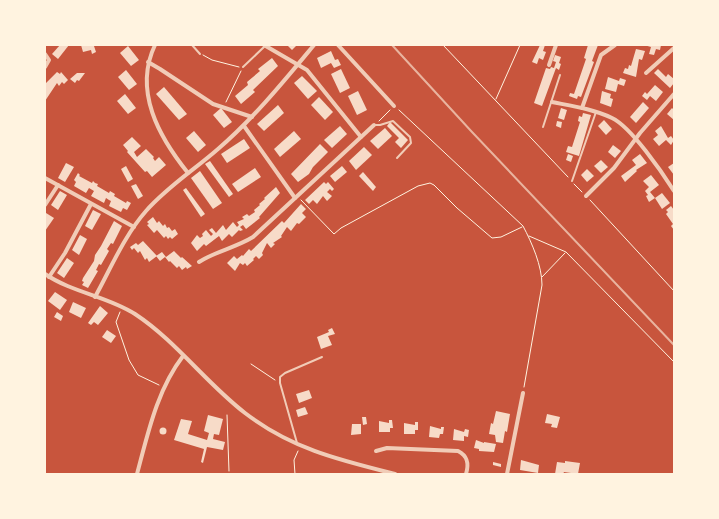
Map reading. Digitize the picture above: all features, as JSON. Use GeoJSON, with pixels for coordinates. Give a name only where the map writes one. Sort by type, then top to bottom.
{"type":"FeatureCollection","features":[{"type":"Feature","properties":{"kind":"street"},"geometry":{"type":"LineString","coordinates":[[155,45],[146,72],[146,87],[153,115],[159,132],[188,173]]}},
{"type":"Feature","properties":{"kind":"street"},"geometry":{"type":"LineString","coordinates":[[265,45],[288,60],[299,64],[361,136]]}},
{"type":"Feature","properties":{"kind":"street"},"geometry":{"type":"LineString","coordinates":[[95,297],[134,227],[155,202],[244,126],[314,45]]}},
{"type":"Feature","properties":{"kind":"street"},"geometry":{"type":"LineString","coordinates":[[338,45],[394,106]]}},
{"type":"Feature","properties":{"kind":"street"},"geometry":{"type":"LineString","coordinates":[[549,65],[556,45]]}},
{"type":"Feature","properties":{"kind":"street"},"geometry":{"type":"LineString","coordinates":[[582,108],[601,55],[614,45]]}},
{"type":"Feature","properties":{"kind":"street"},"geometry":{"type":"LineString","coordinates":[[646,73],[674,48]]}},
{"type":"Feature","properties":{"kind":"street"},"geometry":{"type":"LineString","coordinates":[[45,54],[49,60],[45,67]]}},
{"type":"Feature","properties":{"kind":"street"},"geometry":{"type":"LineString","coordinates":[[148,62],[213,104],[252,117]]}},
{"type":"Feature","properties":{"kind":"street"},"geometry":{"type":"LineString","coordinates":[[586,196],[614,168],[635,139],[674,94]]}},
{"type":"Feature","properties":{"kind":"street"},"geometry":{"type":"LineString","coordinates":[[552,102],[596,112],[612,118],[621,124],[656,164],[674,191]]}},
{"type":"Feature","properties":{"kind":"street"},"geometry":{"type":"LineString","coordinates":[[199,262],[208,256],[253,238],[374,125]]}},
{"type":"Feature","properties":{"kind":"street"},"geometry":{"type":"LineString","coordinates":[[244,126],[295,198]]}},
{"type":"Feature","properties":{"kind":"street"},"geometry":{"type":"LineString","coordinates":[[45,178],[134,227]]}},
{"type":"Feature","properties":{"kind":"street"},"geometry":{"type":"LineString","coordinates":[[45,205],[58,185]]}},
{"type":"Feature","properties":{"kind":"street"},"geometry":{"type":"LineString","coordinates":[[91,204],[65,253],[47,276],[68,287],[122,307],[147,323],[244,412],[282,437],[322,454],[395,474]]}},
{"type":"Feature","properties":{"kind":"street"},"geometry":{"type":"LineString","coordinates":[[137,474],[163,387],[183,356]]}},
{"type":"Feature","properties":{"kind":"street"},"geometry":{"type":"LineString","coordinates":[[507,474],[523,393]]}},
{"type":"Feature","properties":{"kind":"street"},"geometry":{"type":"LineString","coordinates":[[376,451],[387,448],[458,451],[467,458],[466,474]]}},
{"type":"Feature","properties":{"kind":"lane"},"geometry":{"type":"LineString","coordinates":[[192,45],[200,54]]}},
{"type":"Feature","properties":{"kind":"lane"},"geometry":{"type":"LineString","coordinates":[[243,67],[265,45]]}},
{"type":"Feature","properties":{"kind":"lane"},"geometry":{"type":"LineString","coordinates":[[543,127],[560,75]]}},
{"type":"Feature","properties":{"kind":"lane"},"geometry":{"type":"LineString","coordinates":[[572,181],[596,112]]}},
{"type":"Feature","properties":{"kind":"lane"},"geometry":{"type":"LineString","coordinates":[[374,125],[393,121],[410,137],[410,145],[397,158]]}},
{"type":"Feature","properties":{"kind":"lane"},"geometry":{"type":"LineString","coordinates":[[298,445],[280,383],[280,377],[322,356]]}},
{"type":"Feature","properties":{"kind":"path"},"geometry":{"type":"LineString","coordinates":[[443,45],[674,292]]}},
{"type":"Feature","properties":{"kind":"path"},"geometry":{"type":"LineString","coordinates":[[496,100],[520,45]]}},
{"type":"Feature","properties":{"kind":"path"},"geometry":{"type":"LineString","coordinates":[[200,54],[212,60],[243,67],[223,107]]}},
{"type":"Feature","properties":{"kind":"path"},"geometry":{"type":"LineString","coordinates":[[374,125],[394,106],[523,226],[528,235],[542,277],[539,305],[523,393]]}},
{"type":"Feature","properties":{"kind":"path"},"geometry":{"type":"LineString","coordinates":[[295,198],[301,201],[334,234],[341,228],[418,186],[430,183],[492,238],[501,237],[523,226]]}},
{"type":"Feature","properties":{"kind":"path"},"geometry":{"type":"LineString","coordinates":[[528,235],[566,252],[674,362]]}},
{"type":"Feature","properties":{"kind":"path"},"geometry":{"type":"LineString","coordinates":[[542,277],[566,252]]}},
{"type":"Feature","properties":{"kind":"path"},"geometry":{"type":"LineString","coordinates":[[122,307],[116,322],[122,345],[129,360],[138,375],[163,387]]}},
{"type":"Feature","properties":{"kind":"path"},"geometry":{"type":"LineString","coordinates":[[251,364],[280,383]]}},
{"type":"Feature","properties":{"kind":"path"},"geometry":{"type":"LineString","coordinates":[[227,415],[229,471]]}},
{"type":"Feature","properties":{"kind":"path"},"geometry":{"type":"LineString","coordinates":[[295,474],[294,460],[298,451],[298,445]]}},
{"type":"Feature","properties":{"kind":"building"},"geometry":{"type":"Polygon","coordinates":[[[60,45],[69,45],[58,59],[52,54],[60,45]]]}},
{"type":"Feature","properties":{"kind":"building"},"geometry":{"type":"Polygon","coordinates":[[[81,45],[94,46],[96,52],[92,54],[91,50],[83,52],[81,45]]]}},
{"type":"Feature","properties":{"kind":"building"},"geometry":{"type":"Polygon","coordinates":[[[287,45],[297,45],[292,50],[287,45]]]}},
{"type":"Feature","properties":{"kind":"building"},"geometry":{"type":"Polygon","coordinates":[[[540,45],[545,45],[543,51],[546,52],[543,60],[539,58],[537,64],[532,62],[540,45]]]}},
{"type":"Feature","properties":{"kind":"building"},"geometry":{"type":"Polygon","coordinates":[[[588,45],[598,45],[581,97],[578,96],[577,99],[569,96],[570,93],[574,94],[586,59],[584,58],[588,45]]]}},
{"type":"Feature","properties":{"kind":"building"},"geometry":{"type":"Polygon","coordinates":[[[644,45],[661,45],[660,50],[656,49],[654,55],[649,54],[651,47],[644,45]]]}},
{"type":"Feature","properties":{"kind":"building"},"geometry":{"type":"Polygon","coordinates":[[[128,46],[139,60],[131,66],[120,53],[128,46]]]}},
{"type":"Feature","properties":{"kind":"building"},"geometry":{"type":"Polygon","coordinates":[[[636,49],[645,51],[642,60],[639,59],[636,77],[623,73],[625,68],[628,69],[629,65],[631,66],[636,49]]]}},
{"type":"Feature","properties":{"kind":"building"},"geometry":{"type":"Polygon","coordinates":[[[331,51],[335,60],[338,59],[341,65],[334,68],[331,63],[321,68],[317,58],[331,51]]]}},
{"type":"Feature","properties":{"kind":"building"},"geometry":{"type":"Polygon","coordinates":[[[555,55],[561,57],[559,63],[561,64],[559,70],[556,68],[542,106],[534,103],[546,68],[554,68],[556,62],[553,61],[555,55]]]}},
{"type":"Feature","properties":{"kind":"building"},"geometry":{"type":"Polygon","coordinates":[[[272,58],[278,66],[253,90],[255,92],[241,104],[235,96],[260,71],[258,69],[272,58]]]}},
{"type":"Feature","properties":{"kind":"building"},"geometry":{"type":"Polygon","coordinates":[[[341,69],[350,88],[340,93],[331,74],[341,69]]]}},
{"type":"Feature","properties":{"kind":"building"},"geometry":{"type":"Polygon","coordinates":[[[658,69],[666,77],[668,74],[674,79],[674,83],[670,88],[654,73],[658,69]]]}},
{"type":"Feature","properties":{"kind":"building"},"geometry":{"type":"Polygon","coordinates":[[[126,70],[137,84],[129,90],[118,77],[126,70]]]}},
{"type":"Feature","properties":{"kind":"building"},"geometry":{"type":"Polygon","coordinates":[[[57,72],[60,74],[61,72],[68,80],[64,84],[62,82],[59,86],[57,83],[45,101],[45,84],[57,72]]]}},
{"type":"Feature","properties":{"kind":"building"},"geometry":{"type":"Polygon","coordinates":[[[77,73],[85,73],[75,83],[70,79],[77,73]]]}},
{"type":"Feature","properties":{"kind":"building"},"geometry":{"type":"Polygon","coordinates":[[[302,76],[317,91],[308,99],[294,83],[302,76]]]}},
{"type":"Feature","properties":{"kind":"building"},"geometry":{"type":"Polygon","coordinates":[[[608,77],[619,81],[620,78],[626,80],[624,86],[618,84],[616,92],[605,89],[608,77]]]}},
{"type":"Feature","properties":{"kind":"building"},"geometry":{"type":"Polygon","coordinates":[[[655,85],[663,92],[656,101],[650,96],[647,100],[642,96],[645,92],[647,94],[655,85]]]}},
{"type":"Feature","properties":{"kind":"building"},"geometry":{"type":"Polygon","coordinates":[[[164,87],[187,114],[179,120],[156,94],[164,87]]]}},
{"type":"Feature","properties":{"kind":"building"},"geometry":{"type":"Polygon","coordinates":[[[358,91],[367,110],[357,115],[348,96],[358,91]]]}},
{"type":"Feature","properties":{"kind":"building"},"geometry":{"type":"Polygon","coordinates":[[[602,91],[611,94],[610,98],[613,99],[611,107],[600,103],[602,91]]]}},
{"type":"Feature","properties":{"kind":"building"},"geometry":{"type":"Polygon","coordinates":[[[125,94],[136,108],[128,114],[117,101],[125,94]]]}},
{"type":"Feature","properties":{"kind":"building"},"geometry":{"type":"Polygon","coordinates":[[[319,97],[333,112],[325,120],[311,105],[319,97]]]}},
{"type":"Feature","properties":{"kind":"building"},"geometry":{"type":"Polygon","coordinates":[[[643,102],[649,108],[636,123],[630,117],[643,102]]]}},
{"type":"Feature","properties":{"kind":"building"},"geometry":{"type":"Polygon","coordinates":[[[278,105],[284,113],[264,131],[257,124],[278,105]]]}},
{"type":"Feature","properties":{"kind":"building"},"geometry":{"type":"Polygon","coordinates":[[[221,108],[232,122],[224,128],[213,115],[221,108]]]}},
{"type":"Feature","properties":{"kind":"building"},"geometry":{"type":"Polygon","coordinates":[[[561,108],[567,110],[564,120],[558,118],[561,108]]]}},
{"type":"Feature","properties":{"kind":"building"},"geometry":{"type":"Polygon","coordinates":[[[672,108],[674,110],[674,120],[667,114],[672,108]]]}},
{"type":"Feature","properties":{"kind":"building"},"geometry":{"type":"Polygon","coordinates":[[[583,113],[591,115],[579,156],[566,152],[568,146],[572,147],[580,122],[578,121],[579,116],[582,117],[583,113]]]}},
{"type":"Feature","properties":{"kind":"building"},"geometry":{"type":"Polygon","coordinates":[[[604,120],[612,129],[606,135],[598,126],[604,120]]]}},
{"type":"Feature","properties":{"kind":"building"},"geometry":{"type":"Polygon","coordinates":[[[557,121],[562,122],[561,128],[556,126],[557,121]]]}},
{"type":"Feature","properties":{"kind":"building"},"geometry":{"type":"Polygon","coordinates":[[[390,122],[408,140],[401,148],[395,142],[399,138],[387,126],[390,122]]]}},
{"type":"Feature","properties":{"kind":"building"},"geometry":{"type":"Polygon","coordinates":[[[340,126],[347,134],[332,148],[324,140],[340,126]]]}},
{"type":"Feature","properties":{"kind":"building"},"geometry":{"type":"Polygon","coordinates":[[[661,126],[668,138],[671,136],[674,140],[671,145],[666,140],[659,146],[653,139],[658,135],[655,131],[661,126]]]}},
{"type":"Feature","properties":{"kind":"building"},"geometry":{"type":"Polygon","coordinates":[[[385,128],[392,136],[378,149],[370,141],[385,128]]]}},
{"type":"Feature","properties":{"kind":"building"},"geometry":{"type":"Polygon","coordinates":[[[194,131],[206,145],[198,152],[186,138],[194,131]]]}},
{"type":"Feature","properties":{"kind":"building"},"geometry":{"type":"Polygon","coordinates":[[[294,131],[301,139],[280,157],[274,149],[294,131]]]}},
{"type":"Feature","properties":{"kind":"building"},"geometry":{"type":"Polygon","coordinates":[[[132,137],[141,146],[134,152],[137,157],[146,149],[154,157],[155,161],[159,157],[166,165],[152,177],[147,171],[145,172],[123,145],[132,137]]]}},
{"type":"Feature","properties":{"kind":"building"},"geometry":{"type":"Polygon","coordinates":[[[244,139],[250,148],[227,163],[221,154],[244,139]]]}},
{"type":"Feature","properties":{"kind":"building"},"geometry":{"type":"Polygon","coordinates":[[[320,144],[328,152],[313,167],[309,174],[298,182],[291,174],[320,144]]]}},
{"type":"Feature","properties":{"kind":"building"},"geometry":{"type":"Polygon","coordinates":[[[613,145],[621,151],[615,158],[608,152],[613,145]]]}},
{"type":"Feature","properties":{"kind":"building"},"geometry":{"type":"Polygon","coordinates":[[[364,147],[372,155],[356,170],[349,161],[364,147]]]}},
{"type":"Feature","properties":{"kind":"building"},"geometry":{"type":"Polygon","coordinates":[[[568,154],[573,156],[571,162],[566,160],[568,154]]]}},
{"type":"Feature","properties":{"kind":"building"},"geometry":{"type":"Polygon","coordinates":[[[640,154],[647,163],[636,170],[625,182],[621,176],[636,165],[632,160],[640,154]]]}},
{"type":"Feature","properties":{"kind":"building"},"geometry":{"type":"Polygon","coordinates":[[[601,160],[608,167],[601,173],[594,166],[601,160]]]}},
{"type":"Feature","properties":{"kind":"building"},"geometry":{"type":"Polygon","coordinates":[[[210,161],[233,194],[229,197],[205,164],[210,161]]]}},
{"type":"Feature","properties":{"kind":"building"},"geometry":{"type":"Polygon","coordinates":[[[66,163],[74,167],[65,182],[58,178],[66,163]]]}},
{"type":"Feature","properties":{"kind":"building"},"geometry":{"type":"Polygon","coordinates":[[[674,163],[674,175],[668,167],[674,163]]]}},
{"type":"Feature","properties":{"kind":"building"},"geometry":{"type":"Polygon","coordinates":[[[126,166],[133,179],[128,182],[121,169],[126,166]]]}},
{"type":"Feature","properties":{"kind":"building"},"geometry":{"type":"Polygon","coordinates":[[[342,166],[347,172],[335,182],[330,176],[342,166]]]}},
{"type":"Feature","properties":{"kind":"building"},"geometry":{"type":"Polygon","coordinates":[[[255,168],[261,177],[238,192],[232,184],[255,168]]]}},
{"type":"Feature","properties":{"kind":"building"},"geometry":{"type":"Polygon","coordinates":[[[587,169],[594,176],[587,182],[581,175],[587,169]]]}},
{"type":"Feature","properties":{"kind":"building"},"geometry":{"type":"Polygon","coordinates":[[[200,171],[222,203],[213,209],[191,178],[200,171]]]}},
{"type":"Feature","properties":{"kind":"building"},"geometry":{"type":"Polygon","coordinates":[[[363,172],[376,187],[373,191],[359,176],[363,172]]]}},
{"type":"Feature","properties":{"kind":"building"},"geometry":{"type":"Polygon","coordinates":[[[78,173],[79,176],[92,183],[93,181],[98,184],[97,186],[109,193],[110,191],[115,194],[114,196],[126,203],[127,201],[131,203],[127,210],[123,208],[121,212],[109,206],[111,201],[106,198],[104,203],[91,196],[94,191],[89,188],[86,193],[74,186],[76,182],[74,180],[78,173]]]}},
{"type":"Feature","properties":{"kind":"building"},"geometry":{"type":"Polygon","coordinates":[[[651,175],[659,185],[650,192],[655,198],[649,202],[645,191],[649,187],[643,181],[651,175]]]}},
{"type":"Feature","properties":{"kind":"building"},"geometry":{"type":"Polygon","coordinates":[[[324,182],[326,184],[328,182],[334,189],[332,191],[330,189],[327,192],[332,196],[327,201],[323,196],[317,204],[313,200],[309,204],[305,200],[324,182]]]}},
{"type":"Feature","properties":{"kind":"building"},"geometry":{"type":"Polygon","coordinates":[[[136,184],[143,196],[138,199],[131,186],[136,184]]]}},
{"type":"Feature","properties":{"kind":"building"},"geometry":{"type":"Polygon","coordinates":[[[276,187],[280,193],[260,218],[246,229],[243,225],[240,227],[243,230],[239,230],[232,237],[229,234],[222,241],[219,236],[206,246],[204,244],[197,251],[191,243],[197,235],[200,238],[203,236],[202,234],[206,230],[211,236],[213,234],[209,230],[212,228],[216,233],[223,225],[226,230],[233,222],[237,227],[239,225],[237,222],[244,219],[242,217],[247,214],[249,216],[255,212],[254,210],[264,198],[276,187]]]}},
{"type":"Feature","properties":{"kind":"building"},"geometry":{"type":"Polygon","coordinates":[[[186,188],[205,214],[201,217],[183,190],[186,188]]]}},
{"type":"Feature","properties":{"kind":"building"},"geometry":{"type":"Polygon","coordinates":[[[60,191],[67,195],[58,210],[51,205],[60,191]]]}},
{"type":"Feature","properties":{"kind":"building"},"geometry":{"type":"Polygon","coordinates":[[[662,193],[670,203],[662,209],[655,198],[662,193]]]}},
{"type":"Feature","properties":{"kind":"building"},"geometry":{"type":"Polygon","coordinates":[[[301,204],[306,209],[302,213],[306,217],[299,224],[297,223],[291,231],[287,227],[282,237],[273,243],[275,244],[271,248],[267,243],[262,253],[263,255],[259,259],[256,256],[247,266],[245,263],[243,265],[240,263],[235,271],[227,263],[234,256],[237,259],[243,256],[249,249],[251,251],[282,221],[284,223],[301,204]]]}},
{"type":"Feature","properties":{"kind":"building"},"geometry":{"type":"Polygon","coordinates":[[[671,206],[674,210],[674,230],[671,226],[673,224],[666,214],[668,212],[666,210],[671,206]]]}},
{"type":"Feature","properties":{"kind":"building"},"geometry":{"type":"Polygon","coordinates":[[[93,210],[101,214],[92,230],[85,226],[93,210]]]}},
{"type":"Feature","properties":{"kind":"building"},"geometry":{"type":"Polygon","coordinates":[[[46,213],[54,218],[45,231],[45,215],[46,213]]]}},
{"type":"Feature","properties":{"kind":"building"},"geometry":{"type":"Polygon","coordinates":[[[153,217],[157,223],[159,221],[163,226],[165,224],[172,231],[175,229],[178,234],[172,239],[170,237],[168,239],[166,236],[164,238],[157,230],[154,233],[147,225],[149,224],[147,222],[153,217]]]}},
{"type":"Feature","properties":{"kind":"building"},"geometry":{"type":"Polygon","coordinates":[[[114,221],[122,226],[113,244],[111,243],[107,249],[109,251],[101,265],[99,264],[96,270],[98,271],[88,288],[82,285],[84,282],[82,281],[83,278],[94,261],[95,255],[114,221]]]}},
{"type":"Feature","properties":{"kind":"building"},"geometry":{"type":"Polygon","coordinates":[[[80,235],[87,239],[79,255],[72,250],[80,235]]]}},
{"type":"Feature","properties":{"kind":"building"},"geometry":{"type":"Polygon","coordinates":[[[143,241],[157,256],[149,262],[147,258],[145,260],[140,251],[138,253],[134,248],[132,250],[130,247],[136,243],[138,245],[143,241]]]}},
{"type":"Feature","properties":{"kind":"building"},"geometry":{"type":"Polygon","coordinates":[[[174,251],[192,266],[182,270],[179,266],[177,268],[169,262],[165,257],[160,261],[156,256],[162,252],[166,257],[174,251]]]}},
{"type":"Feature","properties":{"kind":"building"},"geometry":{"type":"Polygon","coordinates":[[[67,258],[74,263],[64,278],[57,273],[67,258]]]}},
{"type":"Feature","properties":{"kind":"building"},"geometry":{"type":"Polygon","coordinates":[[[55,292],[67,300],[60,310],[48,301],[55,292]]]}},
{"type":"Feature","properties":{"kind":"building"},"geometry":{"type":"Polygon","coordinates":[[[73,302],[86,308],[81,318],[69,312],[73,302]]]}},
{"type":"Feature","properties":{"kind":"building"},"geometry":{"type":"Polygon","coordinates":[[[100,306],[108,313],[98,325],[94,322],[91,325],[88,323],[100,306]]]}},
{"type":"Feature","properties":{"kind":"building"},"geometry":{"type":"Polygon","coordinates":[[[57,312],[63,316],[61,321],[54,317],[57,312]]]}},
{"type":"Feature","properties":{"kind":"building"},"geometry":{"type":"Polygon","coordinates":[[[332,328],[335,334],[328,336],[332,345],[321,349],[317,337],[329,332],[328,330],[332,328]]]}},
{"type":"Feature","properties":{"kind":"building"},"geometry":{"type":"Polygon","coordinates":[[[107,330],[116,336],[111,343],[102,337],[107,330]]]}},
{"type":"Feature","properties":{"kind":"building"},"geometry":{"type":"Polygon","coordinates":[[[309,390],[312,398],[299,403],[296,394],[309,390]]]}},
{"type":"Feature","properties":{"kind":"building"},"geometry":{"type":"Polygon","coordinates":[[[305,407],[308,414],[298,417],[296,410],[305,407]]]}},
{"type":"Feature","properties":{"kind":"building"},"geometry":{"type":"Polygon","coordinates":[[[496,411],[510,414],[503,443],[496,442],[495,435],[489,434],[496,411]]]}},
{"type":"Feature","properties":{"kind":"building"},"geometry":{"type":"Polygon","coordinates":[[[547,414],[560,417],[557,428],[551,427],[552,424],[545,423],[547,414]]]}},
{"type":"Feature","properties":{"kind":"building"},"geometry":{"type":"Polygon","coordinates":[[[208,415],[223,419],[219,435],[214,434],[213,439],[225,442],[223,450],[207,447],[203,463],[201,462],[204,449],[174,440],[181,419],[192,421],[188,434],[207,440],[209,433],[204,431],[208,415]]]}},
{"type":"Feature","properties":{"kind":"building"},"geometry":{"type":"Polygon","coordinates":[[[362,417],[366,417],[367,424],[363,425],[362,417]]]}},
{"type":"Feature","properties":{"kind":"building"},"geometry":{"type":"Polygon","coordinates":[[[389,420],[392,420],[393,428],[390,428],[390,432],[379,432],[379,421],[389,423],[389,420]]]}},
{"type":"Feature","properties":{"kind":"building"},"geometry":{"type":"Polygon","coordinates":[[[415,422],[418,422],[418,430],[415,430],[415,434],[404,434],[404,423],[415,425],[415,422]]]}},
{"type":"Feature","properties":{"kind":"building"},"geometry":{"type":"Polygon","coordinates":[[[352,424],[361,424],[361,434],[351,435],[352,424]]]}},
{"type":"Feature","properties":{"kind":"building"},"geometry":{"type":"Polygon","coordinates":[[[430,426],[441,429],[441,427],[444,427],[443,434],[440,434],[439,438],[429,437],[430,426]]]}},
{"type":"Feature","properties":{"kind":"building"},"geometry":{"type":"Polygon","coordinates":[[[163,427],[167,431],[163,435],[159,431],[163,427]]]}},
{"type":"Feature","properties":{"kind":"building"},"geometry":{"type":"Polygon","coordinates":[[[454,429],[464,432],[465,429],[469,430],[468,437],[464,436],[464,441],[453,440],[454,429]]]}},
{"type":"Feature","properties":{"kind":"building"},"geometry":{"type":"Polygon","coordinates":[[[476,440],[496,444],[494,452],[479,451],[479,449],[474,448],[476,440]]]}},
{"type":"Feature","properties":{"kind":"building"},"geometry":{"type":"Polygon","coordinates":[[[521,460],[539,465],[538,473],[520,470],[521,460]]]}},
{"type":"Feature","properties":{"kind":"building"},"geometry":{"type":"Polygon","coordinates":[[[565,461],[580,463],[578,474],[564,472],[563,474],[555,474],[557,462],[565,463],[565,461]]]}},
{"type":"Feature","properties":{"kind":"building"},"geometry":{"type":"Polygon","coordinates":[[[493,462],[501,464],[501,467],[493,465],[493,462]]]}},
{"type":"Feature","properties":{"kind":"railway"},"geometry":{"type":"LineString","coordinates":[[392,45],[674,345]]}}]}
